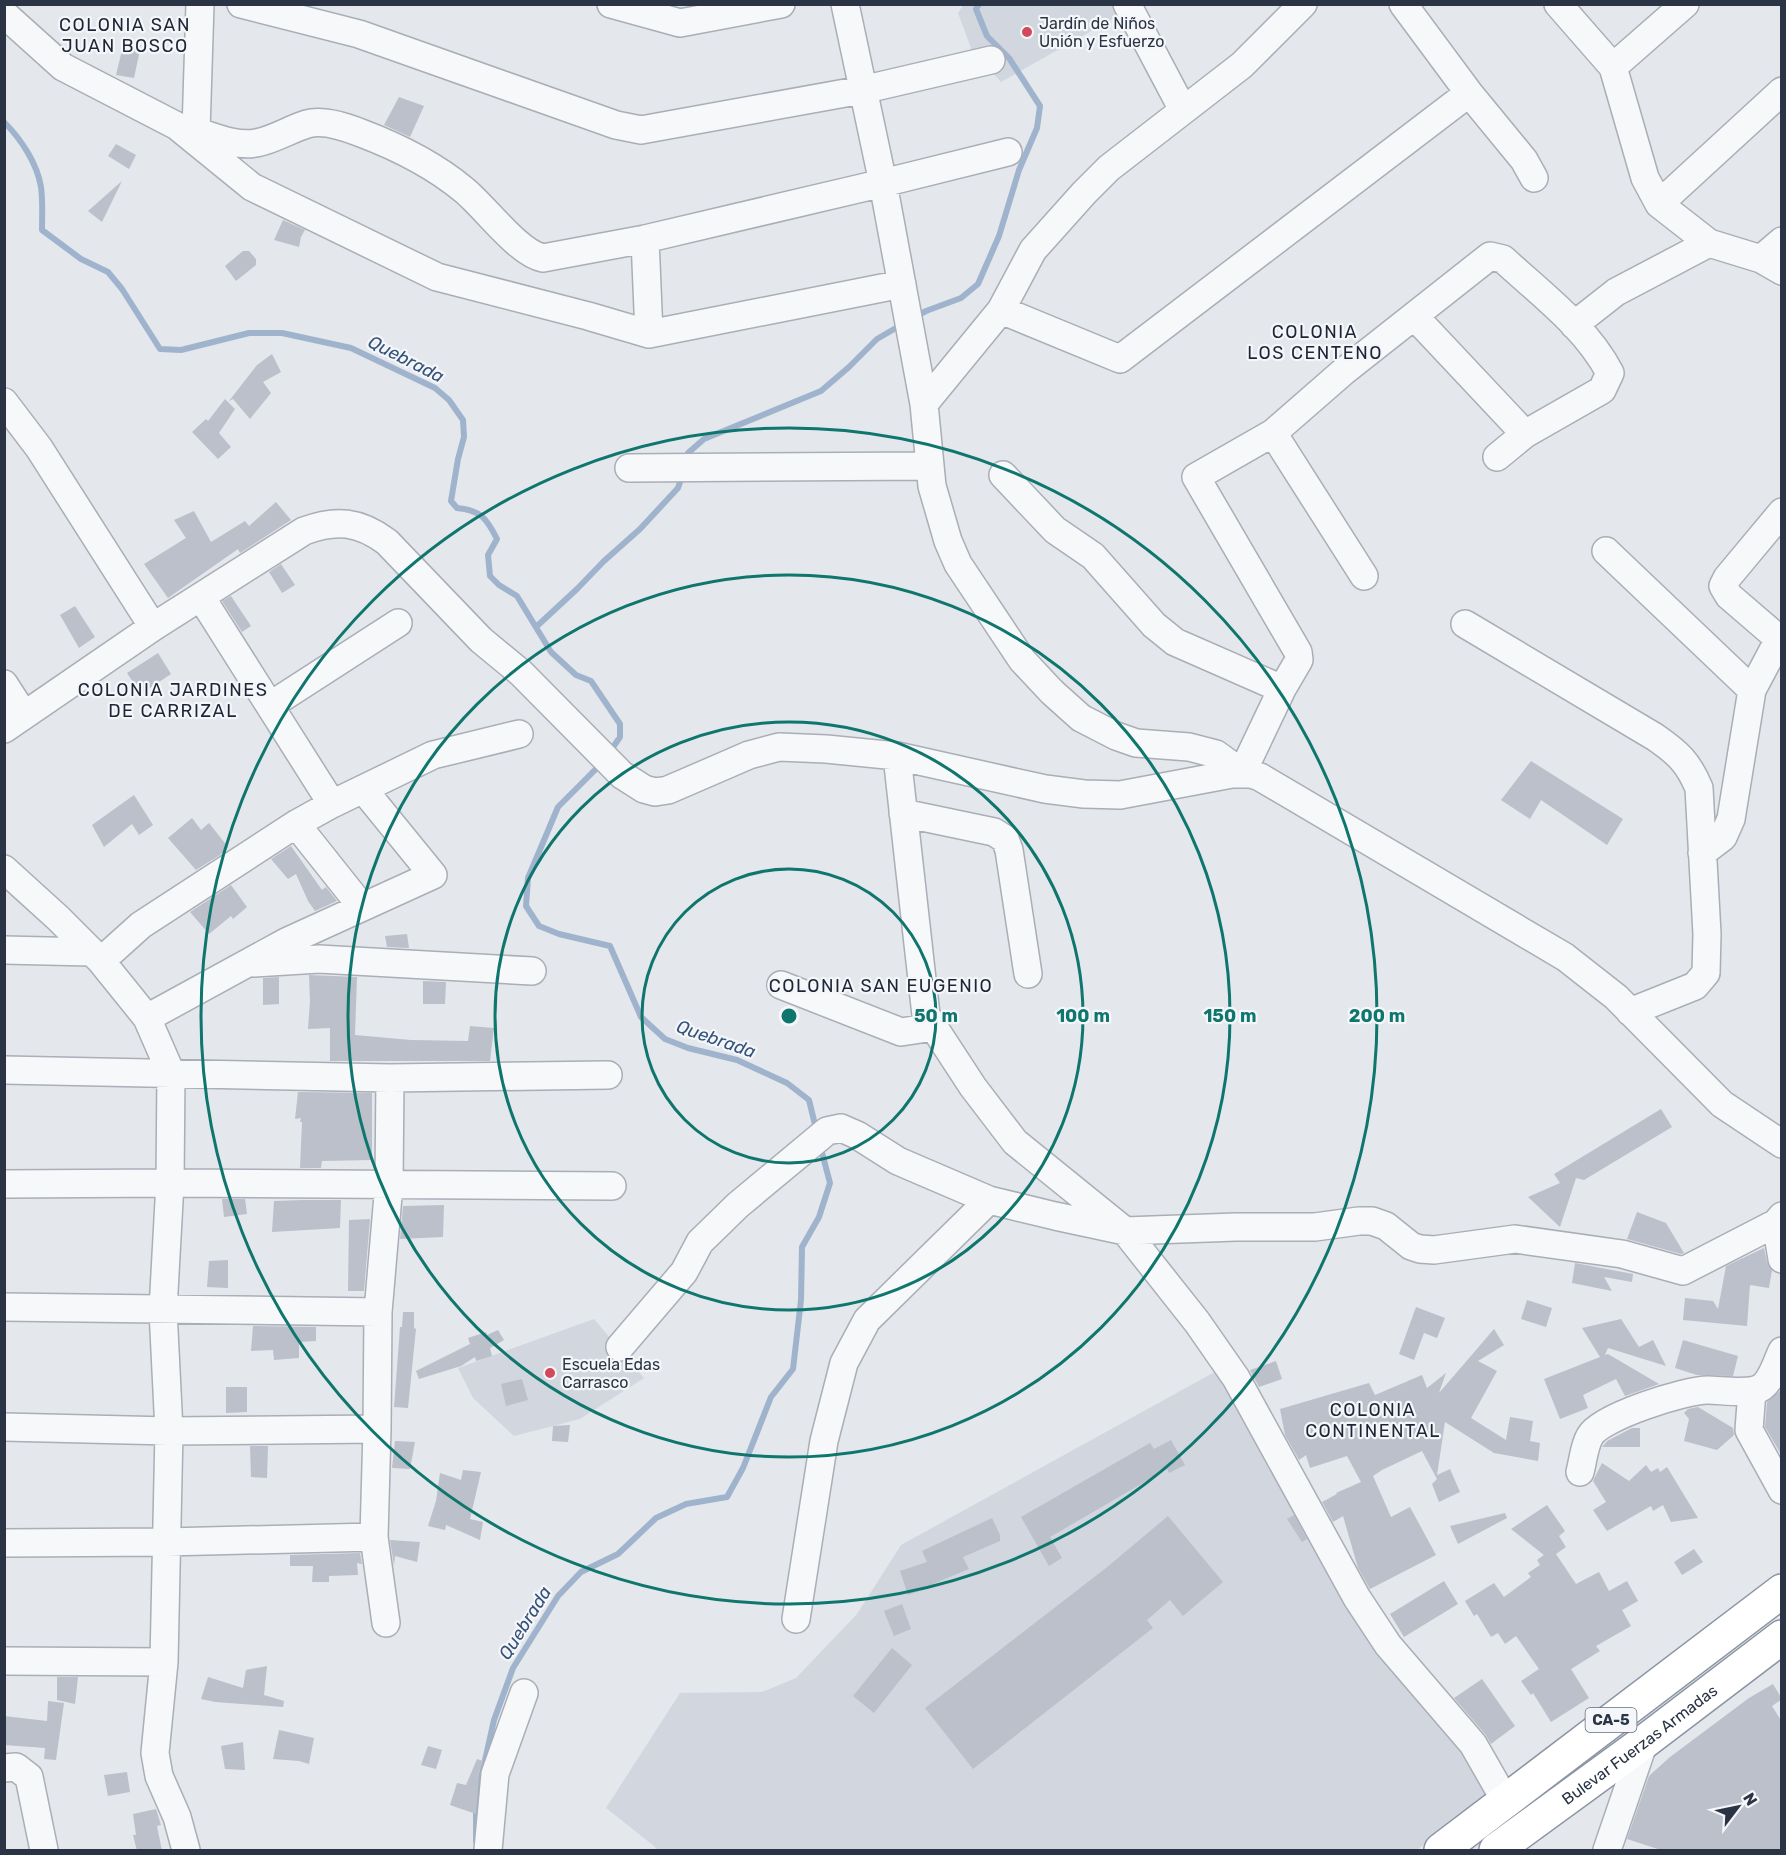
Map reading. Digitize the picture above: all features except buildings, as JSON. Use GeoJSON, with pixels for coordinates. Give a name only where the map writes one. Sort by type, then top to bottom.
{"type":"FeatureCollection","features":[{"type":"Feature","properties":{"kind":"highway","name":"CA-5"},"geometry":{"type":"LineString","coordinates":[[1441,1851],[1782,1591]]}},
{"type":"Feature","properties":{"kind":"highway","name":"Bulevar Fuerzas Armadas"},"geometry":{"type":"LineString","coordinates":[[1496,1851],[1782,1637]]}},
{"type":"Feature","properties":{"kind":"street"},"geometry":{"type":"LineString","coordinates":[[187,128],[200,4]]}},
{"type":"Feature","properties":{"kind":"street"},"geometry":{"type":"LineString","coordinates":[[241,4],[359,34],[616,125],[641,129],[862,90],[991,60]]}},
{"type":"Feature","properties":{"kind":"street"},"geometry":{"type":"LineString","coordinates":[[611,4],[680,23],[781,4]]}},
{"type":"Feature","properties":{"kind":"street"},"geometry":{"type":"LineString","coordinates":[[845,4],[883,183],[924,404],[932,486],[948,542],[958,564],[1022,660],[1052,692],[1082,718],[1116,736],[1136,743],[1203,750],[1216,754],[1242,773]]}},
{"type":"Feature","properties":{"kind":"street"},"geometry":{"type":"LineString","coordinates":[[1127,4],[1183,110]]}},
{"type":"Feature","properties":{"kind":"street"},"geometry":{"type":"LineString","coordinates":[[924,404],[1001,310],[1034,250],[1084,193],[1109,168],[1242,65],[1303,4]]}},
{"type":"Feature","properties":{"kind":"street"},"geometry":{"type":"LineString","coordinates":[[1403,4],[1469,93],[1524,160],[1534,178]]}},
{"type":"Feature","properties":{"kind":"street"},"geometry":{"type":"LineString","coordinates":[[1558,4],[1613,68],[1645,178],[1659,204],[1710,243],[1771,265],[1782,241]]}},
{"type":"Feature","properties":{"kind":"street"},"geometry":{"type":"LineString","coordinates":[[1613,68],[1685,4]]}},
{"type":"Feature","properties":{"kind":"street"},"geometry":{"type":"LineString","coordinates":[[4,14],[63,67],[187,128],[239,143],[255,143],[314,123],[335,125],[416,157],[467,192],[514,239],[536,257],[543,258],[645,239],[1008,152]]}},
{"type":"Feature","properties":{"kind":"street"},"geometry":{"type":"LineString","coordinates":[[1659,204],[1782,91]]}},
{"type":"Feature","properties":{"kind":"street"},"geometry":{"type":"LineString","coordinates":[[1001,310],[1120,359],[1469,93]]}},
{"type":"Feature","properties":{"kind":"street"},"geometry":{"type":"LineString","coordinates":[[187,128],[252,187],[437,277],[649,334],[903,290]]}},
{"type":"Feature","properties":{"kind":"street"},"geometry":{"type":"LineString","coordinates":[[645,239],[649,334]]}},
{"type":"Feature","properties":{"kind":"street"},"geometry":{"type":"LineString","coordinates":[[1574,325],[1616,292],[1710,243]]}},
{"type":"Feature","properties":{"kind":"street"},"geometry":{"type":"LineString","coordinates":[[1242,773],[1282,689],[1299,660],[1298,652],[1196,477],[1273,433],[1343,372],[1490,256],[1503,259],[1574,325],[1603,360],[1610,373],[1602,390],[1525,434],[1497,457]]}},
{"type":"Feature","properties":{"kind":"street"},"geometry":{"type":"LineString","coordinates":[[1415,317],[1525,434]]}},
{"type":"Feature","properties":{"kind":"street"},"geometry":{"type":"LineString","coordinates":[[4,402],[39,448],[153,627]]}},
{"type":"Feature","properties":{"kind":"street"},"geometry":{"type":"LineString","coordinates":[[1273,433],[1364,576]]}},
{"type":"Feature","properties":{"kind":"street"},"geometry":{"type":"LineString","coordinates":[[629,468],[929,466]]}},
{"type":"Feature","properties":{"kind":"street"},"geometry":{"type":"LineString","coordinates":[[1002,475],[1055,530],[1093,556],[1154,626],[1175,642],[1282,689]]}},
{"type":"Feature","properties":{"kind":"street"},"geometry":{"type":"LineString","coordinates":[[1702,853],[1723,837],[1731,819],[1752,690],[1780,638],[1729,596],[1723,586],[1727,578],[1782,512]]}},
{"type":"Feature","properties":{"kind":"street"},"geometry":{"type":"LineString","coordinates":[[4,684],[14,722],[153,627],[304,531],[320,525],[339,523],[357,525],[373,531],[387,542],[481,640],[521,673],[622,775],[634,784],[655,792],[668,790],[749,755],[779,747],[897,756],[1045,789],[1084,794],[1120,795],[1242,773],[1260,777],[1565,957],[1616,998],[1722,1104],[1782,1144]]}},
{"type":"Feature","properties":{"kind":"street"},"geometry":{"type":"LineString","coordinates":[[1606,550],[1752,690]]}},
{"type":"Feature","properties":{"kind":"street"},"geometry":{"type":"LineString","coordinates":[[201,597],[332,804]]}},
{"type":"Feature","properties":{"kind":"street"},"geometry":{"type":"LineString","coordinates":[[271,705],[398,624]]}},
{"type":"Feature","properties":{"kind":"street"},"geometry":{"type":"LineString","coordinates":[[1465,624],[1672,749],[1690,768],[1698,788],[1707,934],[1706,973],[1695,986],[1630,1012]]}},
{"type":"Feature","properties":{"kind":"street"},"geometry":{"type":"LineString","coordinates":[[4,950],[96,956],[296,824],[332,804],[434,755],[519,734]]}},
{"type":"Feature","properties":{"kind":"street"},"geometry":{"type":"LineString","coordinates":[[897,756],[926,1015],[973,1087],[1015,1142],[1125,1231],[1197,1322],[1236,1378],[1358,1598],[1388,1645],[1473,1744],[1505,1800]]}},
{"type":"Feature","properties":{"kind":"street"},"geometry":{"type":"LineString","coordinates":[[147,1018],[286,942],[433,875],[363,789]]}},
{"type":"Feature","properties":{"kind":"street"},"geometry":{"type":"LineString","coordinates":[[903,813],[993,832],[1005,839],[1009,850],[1028,974]]}},
{"type":"Feature","properties":{"kind":"street"},"geometry":{"type":"LineString","coordinates":[[296,824],[362,907]]}},
{"type":"Feature","properties":{"kind":"street"},"geometry":{"type":"LineString","coordinates":[[4,869],[96,956],[147,1018],[171,1073],[170,1183],[163,1310],[169,1431],[164,1662],[155,1753],[159,1776],[177,1817],[186,1851]]}},
{"type":"Feature","properties":{"kind":"street"},"geometry":{"type":"LineString","coordinates":[[244,964],[319,959],[532,971]]}},
{"type":"Feature","properties":{"kind":"street"},"geometry":{"type":"LineString","coordinates":[[781,985],[901,1032],[934,1027]]}},
{"type":"Feature","properties":{"kind":"street"},"geometry":{"type":"LineString","coordinates":[[4,1070],[390,1078],[608,1075]]}},
{"type":"Feature","properties":{"kind":"street"},"geometry":{"type":"LineString","coordinates":[[386,1623],[374,1537],[378,1312],[390,1184],[390,1078]]}},
{"type":"Feature","properties":{"kind":"street"},"geometry":{"type":"LineString","coordinates":[[620,1347],[684,1272],[700,1242],[738,1205],[817,1139],[841,1128],[857,1135],[898,1161],[989,1200],[1125,1231],[1315,1227],[1372,1221],[1386,1226],[1411,1246],[1420,1249],[1434,1250],[1515,1239],[1622,1254],[1683,1271],[1779,1220],[1782,1259]]}},
{"type":"Feature","properties":{"kind":"street"},"geometry":{"type":"LineString","coordinates":[[4,1184],[612,1186]]}},
{"type":"Feature","properties":{"kind":"street"},"geometry":{"type":"LineString","coordinates":[[796,1619],[824,1441],[844,1363],[867,1320],[989,1200]]}},
{"type":"Feature","properties":{"kind":"street"},"geometry":{"type":"LineString","coordinates":[[4,1307],[378,1312]]}},
{"type":"Feature","properties":{"kind":"street"},"geometry":{"type":"LineString","coordinates":[[1580,1472],[1590,1436],[1601,1424],[1678,1394],[1705,1390],[1752,1391],[1763,1387],[1782,1351]]}},
{"type":"Feature","properties":{"kind":"street"},"geometry":{"type":"LineString","coordinates":[[1752,1391],[1749,1430],[1782,1490]]}},
{"type":"Feature","properties":{"kind":"street"},"geometry":{"type":"LineString","coordinates":[[4,1427],[169,1431],[377,1429]]}},
{"type":"Feature","properties":{"kind":"street"},"geometry":{"type":"LineString","coordinates":[[4,1543],[374,1537]]}},
{"type":"Feature","properties":{"kind":"street"},"geometry":{"type":"LineString","coordinates":[[4,1661],[164,1662]]}},
{"type":"Feature","properties":{"kind":"street"},"geometry":{"type":"LineString","coordinates":[[488,1851],[495,1774],[524,1693]]}},
{"type":"Feature","properties":{"kind":"street"},"geometry":{"type":"LineString","coordinates":[[1607,1851],[1644,1742]]}},
{"type":"Feature","properties":{"kind":"street"},"geometry":{"type":"LineString","coordinates":[[4,1768],[16,1767],[29,1777],[44,1851]]}},
{"type":"Feature","properties":{"kind":"shaded area","name":"Jardín de Niños Unión y Esfuerzo"},"geometry":{"type":"Polygon","coordinates":[[[964,4],[1122,4],[1125,12],[1001,82],[972,51],[958,13],[964,4]]]}},
{"type":"Feature","properties":{"kind":"shaded area","name":"Escuela Edas Carrasco"},"geometry":{"type":"Polygon","coordinates":[[[594,1319],[644,1378],[580,1419],[514,1436],[473,1398],[458,1368],[594,1319]]]}},
{"type":"Feature","properties":{"kind":"shaded area"},"geometry":{"type":"Polygon","coordinates":[[[1222,1368],[1466,1751],[1489,1793],[1417,1850],[657,1850],[606,1808],[680,1693],[762,1692],[796,1678],[857,1614],[901,1545],[1222,1368]]]}},
{"type":"Feature","properties":{"kind":"waterway"},"geometry":{"type":"LineString","coordinates":[[915,317],[961,298],[978,284],[999,236],[1019,170],[1037,128],[1040,106],[1009,58],[987,36],[976,9],[979,4]]}},
{"type":"Feature","properties":{"kind":"waterway","name":"Quebrada"},"geometry":{"type":"LineString","coordinates":[[4,122],[22,144],[36,169],[42,192],[42,230],[81,259],[108,272],[122,289],[160,349],[181,350],[249,333],[282,333],[351,348],[435,388],[449,400],[463,420],[464,437],[451,501],[457,508],[478,513],[490,526],[497,539],[488,555],[490,576],[499,585],[517,596],[551,652],[576,675],[591,681],[620,724],[620,737],[609,753]]}},
{"type":"Feature","properties":{"kind":"waterway"},"geometry":{"type":"LineString","coordinates":[[686,460],[688,453],[704,439],[821,391],[877,339],[901,325]]}},
{"type":"Feature","properties":{"kind":"waterway"},"geometry":{"type":"LineString","coordinates":[[536,627],[640,529],[678,488],[682,476]]}},
{"type":"Feature","properties":{"kind":"waterway","name":"Quebrada"},"geometry":{"type":"LineString","coordinates":[[602,763],[558,807],[528,878],[526,906],[539,926],[559,934],[610,946],[641,1017],[665,1039],[688,1048],[737,1060],[787,1083],[809,1100],[816,1129]]}},
{"type":"Feature","properties":{"kind":"waterway","name":"Quebrada"},"geometry":{"type":"LineString","coordinates":[[476,1841],[476,1801],[494,1720],[513,1668],[558,1596],[581,1572],[618,1554],[656,1518],[686,1504],[727,1497],[743,1468],[771,1397],[793,1369],[801,1300],[802,1247],[819,1217],[830,1183],[820,1145]]}},
{"type":"Feature","properties":{"kind":"place","name":"Jardín de Niños Unión y Esfuerzo"},"geometry":{"type":"Point","coordinates":[1027,32]}},
{"type":"Feature","properties":{"kind":"place","name":"Escuela Edas Carrasco"},"geometry":{"type":"Point","coordinates":[550,1373]}},
{"type":"Feature","properties":{"kind":"district","name":"COLONIA SAN JUAN BOSCO"},"geometry":{"type":"Point","coordinates":[125,36]}},
{"type":"Feature","properties":{"kind":"district","name":"COLONIA LOS CENTENO"},"geometry":{"type":"Point","coordinates":[1315,342]}},
{"type":"Feature","properties":{"kind":"district","name":"COLONIA JARDINES DE CARRIZAL"},"geometry":{"type":"Point","coordinates":[173,700]}},
{"type":"Feature","properties":{"kind":"district","name":"COLONIA SAN EUGENIO"},"geometry":{"type":"Point","coordinates":[881,986]}},
{"type":"Feature","properties":{"kind":"district","name":"COLONIA CONTINENTAL"},"geometry":{"type":"Point","coordinates":[1373,1420]}}]}
